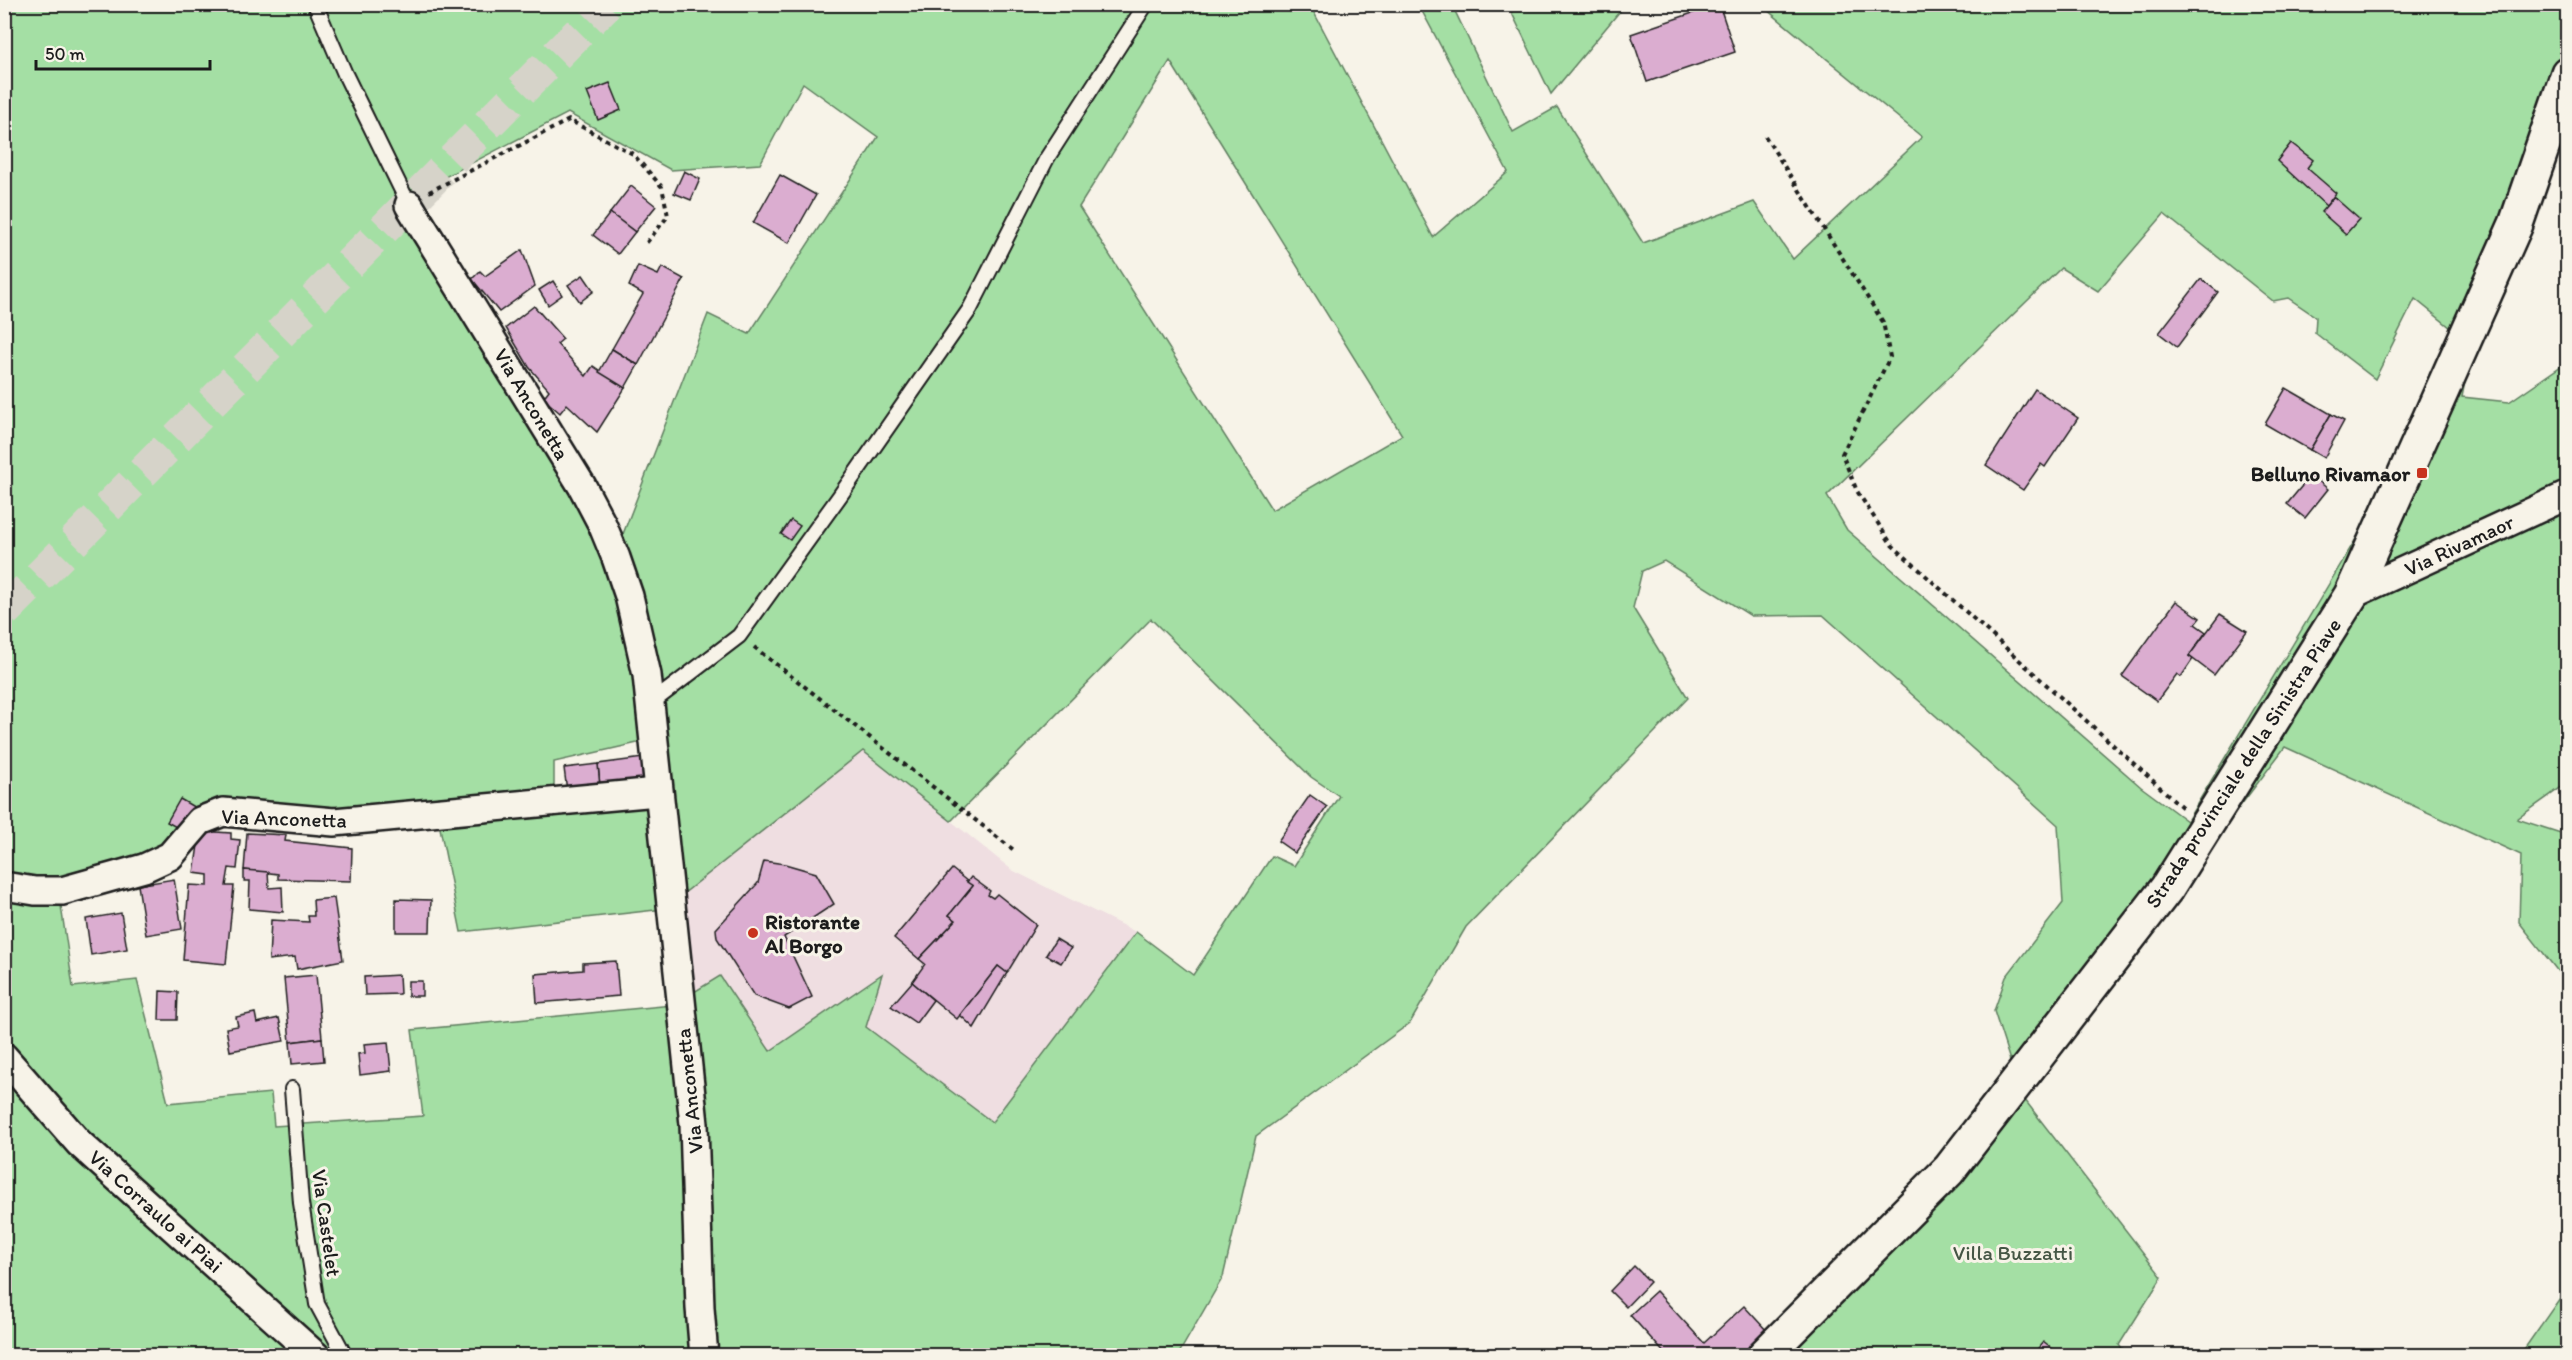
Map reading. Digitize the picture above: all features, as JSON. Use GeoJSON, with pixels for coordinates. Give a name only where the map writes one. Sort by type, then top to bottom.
{"type":"FeatureCollection","features":[{"type":"Feature","properties":{"kind":"street","name":"Strada provinciale della Sinistra Piave"},"geometry":{"type":"LineString","coordinates":[[1764,1356],[1949,1170],[2167,888],[2351,595],[2516,224],[2568,73]]}},
{"type":"Feature","properties":{"kind":"street","name":"Via Anconetta"},"geometry":{"type":"LineString","coordinates":[[409,205],[582,486],[602,524],[629,596],[650,704],[657,792],[694,1124],[700,1308],[704,1356]]}},
{"type":"Feature","properties":{"kind":"street","name":"Via Rivamaor"},"geometry":{"type":"LineString","coordinates":[[2351,595],[2568,495]]}},
{"type":"Feature","properties":{"kind":"street","name":"Via Anconetta"},"geometry":{"type":"LineString","coordinates":[[4,886],[35,891],[62,891],[144,868],[170,856],[200,821],[223,812],[334,822],[657,792]]}},
{"type":"Feature","properties":{"kind":"street","name":"Via Corraulo ai Piai"},"geometry":{"type":"LineString","coordinates":[[4,1057],[80,1143],[316,1356]]}},
{"type":"Feature","properties":{"kind":"lane"},"geometry":{"type":"LineString","coordinates":[[315,4],[345,74],[409,205]]}},
{"type":"Feature","properties":{"kind":"lane"},"geometry":{"type":"LineString","coordinates":[[650,704],[739,636],[846,487],[970,309],[1047,158],[1146,4]]}},
{"type":"Feature","properties":{"kind":"lane","name":"Via Castelet"},"geometry":{"type":"LineString","coordinates":[[292,1089],[301,1203],[317,1304],[345,1356]]}},
{"type":"Feature","properties":{"kind":"path"},"geometry":{"type":"LineString","coordinates":[[409,205],[439,186],[569,120],[633,154],[662,187],[668,216],[644,246]]}},
{"type":"Feature","properties":{"kind":"path"},"geometry":{"type":"LineString","coordinates":[[1765,136],[1883,322],[1890,357],[1842,454],[1857,491],[1892,545],[2205,827]]}},
{"type":"Feature","properties":{"kind":"path"},"geometry":{"type":"LineString","coordinates":[[739,636],[1015,851]]}},
{"type":"Feature","properties":{"kind":"shaded area"},"geometry":{"type":"Polygon","coordinates":[[[863,750],[1012,870],[1136,932],[992,1122],[866,1027],[881,975],[770,1051],[720,976],[673,1005],[664,909],[863,750]]]}},
{"type":"Feature","properties":{"kind":"green space"},"geometry":{"type":"Polygon","coordinates":[[[4,5],[1310,5],[1433,237],[1508,172],[1422,11],[1434,5],[1452,5],[1513,132],[1557,107],[1643,243],[1754,202],[1793,259],[1922,137],[1761,5],[2567,5],[2567,106],[2472,345],[2462,397],[2509,402],[2567,362],[2567,783],[2517,819],[2567,835],[2567,983],[2519,922],[2521,855],[2285,747],[2021,1095],[1994,1011],[2006,977],[2063,903],[2058,825],[1823,615],[1751,616],[1664,561],[1642,571],[1633,608],[1688,698],[1466,927],[1410,1023],[1256,1136],[1223,1277],[1178,1355],[5,1355],[4,5]],[[1170,61],[1079,207],[1272,510],[1402,435],[1170,61]],[[803,83],[760,164],[671,170],[568,113],[416,192],[623,534],[708,314],[749,334],[878,137],[803,83]],[[2164,214],[2098,291],[2061,268],[1827,496],[1847,530],[2141,787],[2187,821],[2472,345],[2415,299],[2375,379],[2315,333],[2316,317],[2288,298],[2273,301],[2164,214]],[[1151,619],[951,821],[863,751],[664,909],[461,932],[437,813],[227,819],[60,899],[73,987],[137,980],[168,1103],[271,1093],[274,1126],[423,1116],[412,1030],[673,1005],[720,976],[770,1051],[882,974],[866,1027],[992,1122],[1136,932],[1193,975],[1272,856],[1294,866],[1339,796],[1311,777],[1151,619]],[[655,739],[554,762],[554,803],[659,794],[655,739]]]}},
{"type":"Feature","properties":{"kind":"green space"},"geometry":{"type":"Polygon","coordinates":[[[1508,5],[1625,5],[1551,94],[1508,5]]]}},
{"type":"Feature","properties":{"kind":"green space","name":"Villa Buzzatti"},"geometry":{"type":"Polygon","coordinates":[[[2021,1095],[2162,1277],[2119,1345],[2126,1355],[1767,1355],[2021,1095]]]}},
{"type":"Feature","properties":{"kind":"green space"},"geometry":{"type":"Polygon","coordinates":[[[2567,1288],[2567,1355],[2520,1355],[2567,1288]]]}},
{"type":"Feature","properties":{"kind":"building"},"geometry":{"type":"Polygon","coordinates":[[[1719,4],[1735,52],[1647,82],[1631,34],[1719,4]]]}},
{"type":"Feature","properties":{"kind":"building"},"geometry":{"type":"Polygon","coordinates":[[[610,83],[621,110],[598,120],[587,92],[610,83]]]}},
{"type":"Feature","properties":{"kind":"building"},"geometry":{"type":"Polygon","coordinates":[[[2291,143],[2313,160],[2307,168],[2336,193],[2326,206],[2277,161],[2291,143]]]}},
{"type":"Feature","properties":{"kind":"building"},"geometry":{"type":"Polygon","coordinates":[[[684,171],[700,179],[691,200],[674,193],[684,171]]]}},
{"type":"Feature","properties":{"kind":"building"},"geometry":{"type":"Polygon","coordinates":[[[780,175],[816,195],[789,243],[753,223],[780,175]]]}},
{"type":"Feature","properties":{"kind":"building"},"geometry":{"type":"Polygon","coordinates":[[[631,186],[656,206],[635,232],[610,213],[631,186]]]}},
{"type":"Feature","properties":{"kind":"building"},"geometry":{"type":"Polygon","coordinates":[[[2334,197],[2359,219],[2346,234],[2321,212],[2334,197]]]}},
{"type":"Feature","properties":{"kind":"building"},"geometry":{"type":"Polygon","coordinates":[[[610,213],[635,232],[618,254],[593,235],[610,213]]]}},
{"type":"Feature","properties":{"kind":"building"},"geometry":{"type":"Polygon","coordinates":[[[522,250],[535,286],[499,312],[472,279],[480,271],[485,276],[522,250]]]}},
{"type":"Feature","properties":{"kind":"building"},"geometry":{"type":"Polygon","coordinates":[[[638,266],[658,275],[662,267],[684,279],[638,365],[612,349],[643,294],[629,286],[638,266]]]}},
{"type":"Feature","properties":{"kind":"building"},"geometry":{"type":"Polygon","coordinates":[[[583,275],[594,291],[580,302],[568,285],[583,275]]]}},
{"type":"Feature","properties":{"kind":"building"},"geometry":{"type":"Polygon","coordinates":[[[2201,279],[2218,292],[2177,347],[2159,333],[2201,279]]]}},
{"type":"Feature","properties":{"kind":"building"},"geometry":{"type":"Polygon","coordinates":[[[553,281],[562,295],[548,305],[539,290],[553,281]]]}},
{"type":"Feature","properties":{"kind":"building"},"geometry":{"type":"Polygon","coordinates":[[[534,306],[563,339],[557,344],[586,376],[593,366],[625,388],[597,432],[567,404],[560,413],[543,398],[549,390],[529,367],[506,328],[534,306]]]}},
{"type":"Feature","properties":{"kind":"building"},"geometry":{"type":"Polygon","coordinates":[[[612,349],[638,365],[625,388],[599,372],[612,349]]]}},
{"type":"Feature","properties":{"kind":"building"},"geometry":{"type":"Polygon","coordinates":[[[2286,388],[2331,414],[2310,450],[2265,424],[2286,388]]]}},
{"type":"Feature","properties":{"kind":"building"},"geometry":{"type":"Polygon","coordinates":[[[2035,389],[2078,418],[2045,467],[2041,464],[2023,490],[1986,465],[2035,389]]]}},
{"type":"Feature","properties":{"kind":"building"},"geometry":{"type":"Polygon","coordinates":[[[2331,414],[2344,421],[2324,458],[2310,450],[2331,414]]]}},
{"type":"Feature","properties":{"kind":"building"},"geometry":{"type":"Polygon","coordinates":[[[2311,475],[2328,489],[2305,518],[2287,504],[2311,475]]]}},
{"type":"Feature","properties":{"kind":"building"},"geometry":{"type":"Polygon","coordinates":[[[791,520],[800,526],[790,540],[781,534],[791,520]]]}},
{"type":"Feature","properties":{"kind":"building"},"geometry":{"type":"Polygon","coordinates":[[[2176,601],[2200,618],[2195,624],[2206,632],[2189,656],[2193,659],[2181,677],[2177,674],[2157,701],[2122,676],[2176,601]]]}},
{"type":"Feature","properties":{"kind":"building"},"geometry":{"type":"Polygon","coordinates":[[[2220,614],[2247,631],[2214,675],[2189,656],[2220,614]]]}},
{"type":"Feature","properties":{"kind":"building"},"geometry":{"type":"Polygon","coordinates":[[[643,758],[646,782],[600,787],[598,764],[643,758]]]}},
{"type":"Feature","properties":{"kind":"building"},"geometry":{"type":"Polygon","coordinates":[[[598,764],[600,787],[567,791],[564,768],[598,764]]]}},
{"type":"Feature","properties":{"kind":"building"},"geometry":{"type":"Polygon","coordinates":[[[1310,795],[1327,807],[1295,853],[1278,841],[1310,795]]]}},
{"type":"Feature","properties":{"kind":"building"},"geometry":{"type":"Polygon","coordinates":[[[180,799],[199,810],[190,824],[183,820],[178,828],[167,822],[180,799]]]}},
{"type":"Feature","properties":{"kind":"building"},"geometry":{"type":"Polygon","coordinates":[[[200,831],[231,833],[231,839],[240,840],[237,869],[229,868],[226,886],[234,886],[226,964],[183,960],[189,885],[208,886],[208,875],[194,873],[200,831]]]}},
{"type":"Feature","properties":{"kind":"building"},"geometry":{"type":"Polygon","coordinates":[[[247,833],[286,835],[285,841],[352,848],[351,881],[278,879],[278,874],[244,870],[247,833]]]}},
{"type":"Feature","properties":{"kind":"building","name":"Ristorante Al Borgo"},"geometry":{"type":"Polygon","coordinates":[[[764,861],[816,873],[834,904],[784,937],[812,997],[789,1009],[754,996],[717,938],[716,929],[758,883],[764,861]]]}},
{"type":"Feature","properties":{"kind":"building"},"geometry":{"type":"Polygon","coordinates":[[[952,869],[973,886],[949,915],[956,920],[919,959],[894,938],[952,869]]]}},
{"type":"Feature","properties":{"kind":"building"},"geometry":{"type":"Polygon","coordinates":[[[244,870],[268,872],[269,888],[282,887],[283,912],[249,909],[250,881],[244,881],[244,870]]]}},
{"type":"Feature","properties":{"kind":"building"},"geometry":{"type":"Polygon","coordinates":[[[971,877],[990,891],[988,895],[993,898],[997,894],[1036,925],[1007,973],[998,966],[957,1019],[912,982],[925,964],[919,959],[956,920],[949,915],[973,886],[967,882],[971,877]]]}},
{"type":"Feature","properties":{"kind":"building"},"geometry":{"type":"Polygon","coordinates":[[[174,879],[182,929],[146,935],[138,885],[174,879]]]}},
{"type":"Feature","properties":{"kind":"building"},"geometry":{"type":"Polygon","coordinates":[[[334,898],[343,960],[297,969],[295,957],[269,960],[271,920],[309,922],[308,916],[314,916],[313,900],[334,898]]]}},
{"type":"Feature","properties":{"kind":"building"},"geometry":{"type":"Polygon","coordinates":[[[396,899],[431,900],[430,932],[396,932],[396,899]]]}},
{"type":"Feature","properties":{"kind":"building"},"geometry":{"type":"Polygon","coordinates":[[[121,913],[127,949],[91,955],[86,919],[121,913]]]}},
{"type":"Feature","properties":{"kind":"building"},"geometry":{"type":"Polygon","coordinates":[[[1056,939],[1071,948],[1061,963],[1046,955],[1056,939]]]}},
{"type":"Feature","properties":{"kind":"building"},"geometry":{"type":"Polygon","coordinates":[[[616,961],[619,996],[537,1003],[535,974],[583,970],[583,963],[616,961]]]}},
{"type":"Feature","properties":{"kind":"building"},"geometry":{"type":"Polygon","coordinates":[[[998,966],[1007,973],[974,1028],[960,1015],[998,966]]]}},
{"type":"Feature","properties":{"kind":"building"},"geometry":{"type":"Polygon","coordinates":[[[316,975],[322,1038],[290,1042],[284,978],[316,975]]]}},
{"type":"Feature","properties":{"kind":"building"},"geometry":{"type":"Polygon","coordinates":[[[399,975],[400,994],[365,995],[364,977],[399,975]]]}},
{"type":"Feature","properties":{"kind":"building"},"geometry":{"type":"Polygon","coordinates":[[[408,981],[422,981],[422,996],[408,996],[408,981]]]}},
{"type":"Feature","properties":{"kind":"building"},"geometry":{"type":"Polygon","coordinates":[[[912,982],[933,1000],[916,1023],[891,1006],[912,982]]]}},
{"type":"Feature","properties":{"kind":"building"},"geometry":{"type":"Polygon","coordinates":[[[160,991],[178,992],[177,1020],[159,1020],[160,991]]]}},
{"type":"Feature","properties":{"kind":"building"},"geometry":{"type":"Polygon","coordinates":[[[255,1013],[257,1023],[279,1018],[284,1041],[230,1051],[226,1028],[238,1026],[236,1017],[255,1013]]]}},
{"type":"Feature","properties":{"kind":"building"},"geometry":{"type":"Polygon","coordinates":[[[322,1038],[324,1061],[292,1064],[290,1042],[322,1038]]]}},
{"type":"Feature","properties":{"kind":"building"},"geometry":{"type":"Polygon","coordinates":[[[388,1042],[391,1071],[360,1075],[358,1054],[365,1053],[364,1044],[388,1042]]]}},
{"type":"Feature","properties":{"kind":"building"},"geometry":{"type":"Polygon","coordinates":[[[1634,1266],[1650,1282],[1626,1307],[1610,1291],[1634,1266]]]}},
{"type":"Feature","properties":{"kind":"building"},"geometry":{"type":"Polygon","coordinates":[[[1656,1291],[1704,1343],[1744,1306],[1767,1331],[1740,1356],[1667,1356],[1630,1315],[1656,1291]]]}},
{"type":"Feature","properties":{"kind":"building"},"geometry":{"type":"Polygon","coordinates":[[[2043,1342],[2061,1356],[2032,1356],[2043,1342]]]}},
{"type":"Feature","properties":{"kind":"tunnel"},"geometry":{"type":"LineString","coordinates":[[4,612],[607,4]]}},
{"type":"Feature","properties":{"kind":"place","name":"Belluno Rivamaor"},"geometry":{"type":"Point","coordinates":[2422,473]}},
{"type":"Feature","properties":{"kind":"place","name":"Ristorante Al Borgo"},"geometry":{"type":"Point","coordinates":[753,933]}}]}
